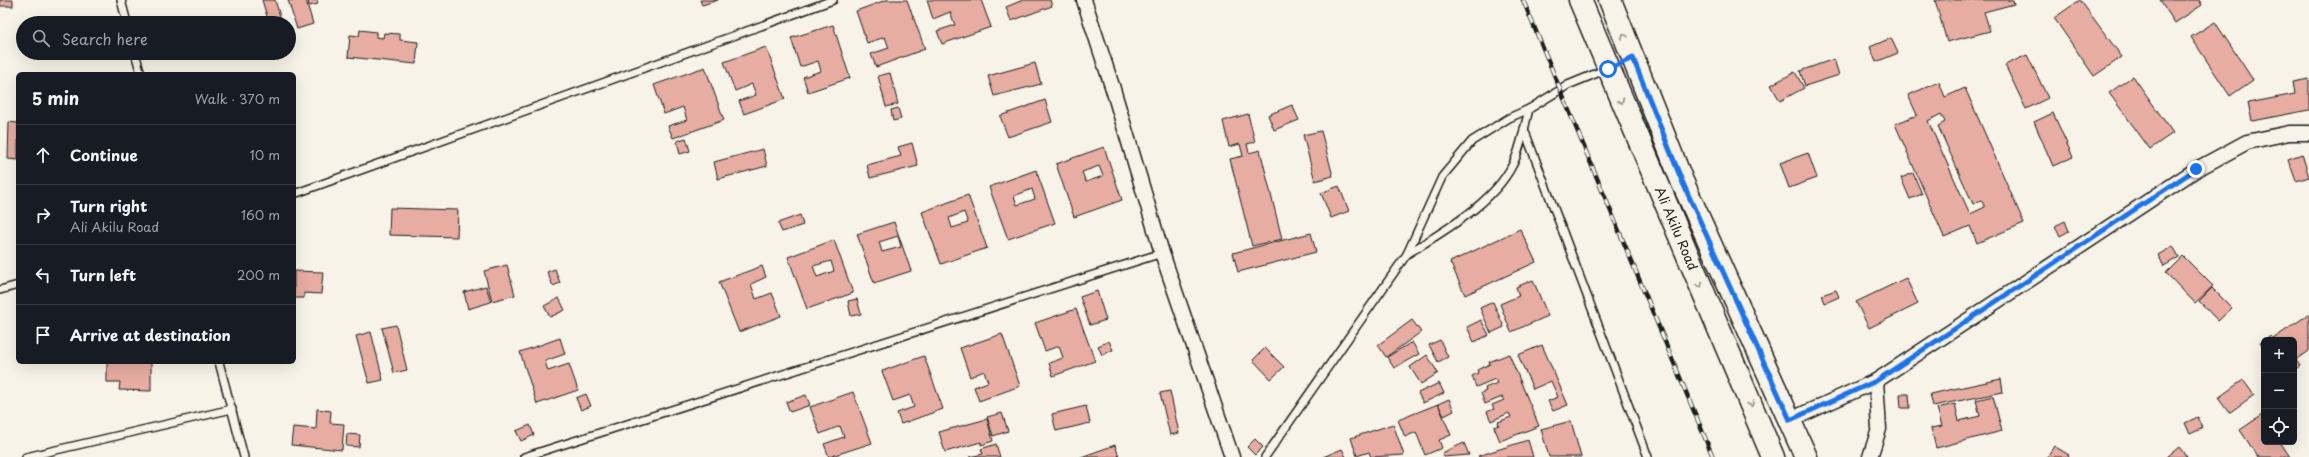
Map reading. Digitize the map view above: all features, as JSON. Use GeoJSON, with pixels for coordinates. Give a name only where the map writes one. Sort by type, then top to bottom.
{"type":"FeatureCollection","features":[{"type":"Feature","properties":{"kind":"main road","name":"Ali Akilu Road"},"geometry":{"type":"LineString","coordinates":[[1580,0],[1773,457]]}},
{"type":"Feature","properties":{"kind":"main road","name":"Ali Akilu Road"},"geometry":{"type":"LineString","coordinates":[[1610,0],[1682,181],[1806,457]]}},
{"type":"Feature","properties":{"kind":"main road"},"geometry":{"type":"LineString","coordinates":[[1608,69],[1633,58]]}},
{"type":"Feature","properties":{"kind":"street"},"geometry":{"type":"LineString","coordinates":[[1084,0],[1113,89],[1162,253],[1232,457]]}},
{"type":"Feature","properties":{"kind":"street"},"geometry":{"type":"LineString","coordinates":[[1790,420],[1876,381],[2196,169],[2247,142],[2289,133],[2309,133]]}},
{"type":"Feature","properties":{"kind":"street"},"geometry":{"type":"LineString","coordinates":[[1870,457],[1879,429],[1876,381]]}},
{"type":"Feature","properties":{"kind":"lane"},"geometry":{"type":"LineString","coordinates":[[121,0],[125,16]]}},
{"type":"Feature","properties":{"kind":"lane"},"geometry":{"type":"LineString","coordinates":[[296,193],[834,0]]}},
{"type":"Feature","properties":{"kind":"lane"},"geometry":{"type":"LineString","coordinates":[[137,60],[140,72]]}},
{"type":"Feature","properties":{"kind":"lane"},"geometry":{"type":"LineString","coordinates":[[1265,457],[1407,254],[1442,177],[1472,141],[1508,118],[1529,109],[1568,85],[1608,69]]}},
{"type":"Feature","properties":{"kind":"lane"},"geometry":{"type":"LineString","coordinates":[[1407,254],[1464,218],[1498,185],[1516,158],[1529,109]]}},
{"type":"Feature","properties":{"kind":"lane"},"geometry":{"type":"LineString","coordinates":[[1524,129],[1648,457]]}},
{"type":"Feature","properties":{"kind":"lane"},"geometry":{"type":"LineString","coordinates":[[524,457],[1162,253]]}},
{"type":"Feature","properties":{"kind":"lane"},"geometry":{"type":"LineString","coordinates":[[0,290],[16,286]]}},
{"type":"Feature","properties":{"kind":"lane"},"geometry":{"type":"LineString","coordinates":[[221,364],[244,457]]}},
{"type":"Feature","properties":{"kind":"lane"},"geometry":{"type":"LineString","coordinates":[[26,457],[232,409]]}},
{"type":"Feature","properties":{"kind":"building"},"geometry":{"type":"Polygon","coordinates":[[[0,0],[13,0],[13,6],[0,6],[0,0]]]}},
{"type":"Feature","properties":{"kind":"building"},"geometry":{"type":"Polygon","coordinates":[[[262,0],[275,0],[280,16],[267,16],[262,0]]]}},
{"type":"Feature","properties":{"kind":"building"},"geometry":{"type":"Polygon","coordinates":[[[288,0],[306,0],[313,24],[297,29],[296,16],[293,16],[288,0]]]}},
{"type":"Feature","properties":{"kind":"building"},"geometry":{"type":"Polygon","coordinates":[[[308,0],[317,0],[318,4],[309,6],[308,0]]]}},
{"type":"Feature","properties":{"kind":"building"},"geometry":{"type":"Polygon","coordinates":[[[700,0],[718,0],[702,5],[700,0]]]}},
{"type":"Feature","properties":{"kind":"building"},"geometry":{"type":"Polygon","coordinates":[[[886,0],[907,0],[925,49],[876,67],[871,54],[889,48],[885,37],[867,43],[856,11],[886,0]]]}},
{"type":"Feature","properties":{"kind":"building"},"geometry":{"type":"Polygon","coordinates":[[[927,0],[981,0],[991,27],[942,44],[937,31],[955,25],[950,12],[933,19],[927,0]]]}},
{"type":"Feature","properties":{"kind":"building"},"geometry":{"type":"Polygon","coordinates":[[[1023,0],[1050,0],[1052,6],[1011,21],[1006,7],[1023,0]]]}},
{"type":"Feature","properties":{"kind":"building"},"geometry":{"type":"Polygon","coordinates":[[[1935,0],[2013,0],[2014,4],[1984,12],[1990,31],[1947,42],[1935,0]]]}},
{"type":"Feature","properties":{"kind":"building"},"geometry":{"type":"Polygon","coordinates":[[[2080,0],[2122,57],[2094,76],[2054,18],[2080,0]]]}},
{"type":"Feature","properties":{"kind":"building"},"geometry":{"type":"Polygon","coordinates":[[[2160,0],[2199,0],[2202,5],[2175,23],[2160,0]]]}},
{"type":"Feature","properties":{"kind":"building"},"geometry":{"type":"Polygon","coordinates":[[[2215,22],[2253,80],[2230,96],[2191,37],[2215,22]]]}},
{"type":"Feature","properties":{"kind":"building"},"geometry":{"type":"Polygon","coordinates":[[[833,25],[850,78],[808,92],[803,77],[821,71],[818,61],[800,67],[791,38],[833,25]]]}},
{"type":"Feature","properties":{"kind":"building"},"geometry":{"type":"Polygon","coordinates":[[[360,30],[376,32],[376,37],[383,38],[384,33],[400,34],[400,40],[418,42],[416,64],[348,57],[350,35],[359,36],[360,30]]]}},
{"type":"Feature","properties":{"kind":"building"},"geometry":{"type":"Polygon","coordinates":[[[1891,38],[1898,53],[1876,62],[1870,47],[1891,38]]]}},
{"type":"Feature","properties":{"kind":"building"},"geometry":{"type":"Polygon","coordinates":[[[766,47],[785,99],[744,114],[739,101],[756,95],[752,84],[735,91],[724,62],[766,47]]]}},
{"type":"Feature","properties":{"kind":"building"},"geometry":{"type":"Polygon","coordinates":[[[2027,55],[2048,98],[2026,109],[2005,65],[2027,55]]]}},
{"type":"Feature","properties":{"kind":"building"},"geometry":{"type":"Polygon","coordinates":[[[1834,59],[1839,75],[1805,86],[1800,71],[1834,59]]]}},
{"type":"Feature","properties":{"kind":"building"},"geometry":{"type":"Polygon","coordinates":[[[1035,63],[1041,84],[994,96],[988,76],[1035,63]]]}},
{"type":"Feature","properties":{"kind":"building"},"geometry":{"type":"Polygon","coordinates":[[[705,67],[724,120],[673,138],[668,126],[687,120],[683,107],[664,114],[654,85],[705,67]]]}},
{"type":"Feature","properties":{"kind":"building"},"geometry":{"type":"Polygon","coordinates":[[[1795,72],[1804,88],[1780,101],[1771,85],[1795,72]]]}},
{"type":"Feature","properties":{"kind":"building"},"geometry":{"type":"Polygon","coordinates":[[[890,73],[898,104],[886,107],[878,76],[890,73]]]}},
{"type":"Feature","properties":{"kind":"building"},"geometry":{"type":"Polygon","coordinates":[[[2133,76],[2173,133],[2150,149],[2109,93],[2133,76]]]}},
{"type":"Feature","properties":{"kind":"building"},"geometry":{"type":"Polygon","coordinates":[[[2309,79],[2309,110],[2252,121],[2248,103],[2295,94],[2293,82],[2309,79]]]}},
{"type":"Feature","properties":{"kind":"building"},"geometry":{"type":"Polygon","coordinates":[[[1939,82],[1945,97],[1965,88],[2024,223],[1977,243],[1970,226],[1944,237],[1895,124],[1917,115],[1908,95],[1939,82]],[[1941,114],[1928,121],[1970,214],[1985,207],[1981,200],[1973,204],[1938,126],[1945,122],[1941,114]]]}},
{"type":"Feature","properties":{"kind":"building"},"geometry":{"type":"Polygon","coordinates":[[[1045,100],[1052,122],[1008,137],[1000,116],[1045,100]]]}},
{"type":"Feature","properties":{"kind":"building"},"geometry":{"type":"Polygon","coordinates":[[[1292,105],[1299,120],[1274,130],[1268,115],[1292,105]]]}},
{"type":"Feature","properties":{"kind":"building"},"geometry":{"type":"Polygon","coordinates":[[[898,108],[901,119],[893,121],[891,110],[898,108]]]}},
{"type":"Feature","properties":{"kind":"building"},"geometry":{"type":"Polygon","coordinates":[[[2053,113],[2073,157],[2053,166],[2034,122],[2053,113]]]}},
{"type":"Feature","properties":{"kind":"building"},"geometry":{"type":"Polygon","coordinates":[[[1248,114],[1255,142],[1247,144],[1249,153],[1260,150],[1282,239],[1252,246],[1230,159],[1243,156],[1240,144],[1229,147],[1223,121],[1248,114]]]}},
{"type":"Feature","properties":{"kind":"building"},"geometry":{"type":"Polygon","coordinates":[[[9,122],[16,123],[16,160],[8,159],[9,122]]]}},
{"type":"Feature","properties":{"kind":"building"},"geometry":{"type":"Polygon","coordinates":[[[1321,131],[1333,176],[1315,181],[1303,135],[1321,131]]]}},
{"type":"Feature","properties":{"kind":"building"},"geometry":{"type":"Polygon","coordinates":[[[686,138],[690,151],[680,154],[677,141],[686,138]]]}},
{"type":"Feature","properties":{"kind":"building"},"geometry":{"type":"Polygon","coordinates":[[[912,143],[918,166],[870,178],[867,165],[901,156],[898,147],[912,143]]]}},
{"type":"Feature","properties":{"kind":"building"},"geometry":{"type":"Polygon","coordinates":[[[1104,147],[1122,200],[1074,217],[1056,164],[1104,147]],[[1099,166],[1082,172],[1086,182],[1103,176],[1099,166]]]}},
{"type":"Feature","properties":{"kind":"building"},"geometry":{"type":"Polygon","coordinates":[[[763,149],[767,166],[718,179],[714,162],[763,149]]]}},
{"type":"Feature","properties":{"kind":"building"},"geometry":{"type":"Polygon","coordinates":[[[1808,153],[1817,178],[1789,188],[1780,163],[1808,153]]]}},
{"type":"Feature","properties":{"kind":"building"},"geometry":{"type":"Polygon","coordinates":[[[2302,154],[2309,177],[2296,181],[2288,159],[2302,154]]]}},
{"type":"Feature","properties":{"kind":"building"},"geometry":{"type":"Polygon","coordinates":[[[1036,170],[1055,223],[1008,239],[989,187],[1036,170]],[[1032,189],[1014,196],[1017,205],[1035,199],[1032,189]]]}},
{"type":"Feature","properties":{"kind":"building"},"geometry":{"type":"Polygon","coordinates":[[[1913,173],[1922,194],[1910,199],[1901,178],[1913,173]]]}},
{"type":"Feature","properties":{"kind":"building"},"geometry":{"type":"Polygon","coordinates":[[[1339,186],[1349,211],[1331,218],[1321,193],[1339,186]]]}},
{"type":"Feature","properties":{"kind":"building"},"geometry":{"type":"Polygon","coordinates":[[[968,195],[987,248],[941,264],[922,212],[968,195]],[[964,212],[949,218],[952,228],[968,223],[964,212]]]}},
{"type":"Feature","properties":{"kind":"building"},"geometry":{"type":"Polygon","coordinates":[[[390,208],[458,210],[457,237],[389,235],[390,208]]]}},
{"type":"Feature","properties":{"kind":"building"},"geometry":{"type":"Polygon","coordinates":[[[800,215],[803,225],[782,232],[778,223],[800,215]]]}},
{"type":"Feature","properties":{"kind":"building"},"geometry":{"type":"Polygon","coordinates":[[[2065,221],[2069,231],[2060,236],[2055,226],[2065,221]]]}},
{"type":"Feature","properties":{"kind":"building"},"geometry":{"type":"Polygon","coordinates":[[[894,222],[911,271],[874,283],[857,234],[894,222]],[[898,236],[879,242],[882,252],[901,247],[898,236]]]}},
{"type":"Feature","properties":{"kind":"building"},"geometry":{"type":"Polygon","coordinates":[[[1520,229],[1536,262],[1465,295],[1450,262],[1520,229]]]}},
{"type":"Feature","properties":{"kind":"building"},"geometry":{"type":"Polygon","coordinates":[[[1311,233],[1316,252],[1238,272],[1233,253],[1311,233]]]}},
{"type":"Feature","properties":{"kind":"building"},"geometry":{"type":"Polygon","coordinates":[[[834,240],[853,293],[807,309],[788,257],[834,240]],[[831,261],[813,266],[817,277],[834,271],[831,261]]]}},
{"type":"Feature","properties":{"kind":"building"},"geometry":{"type":"Polygon","coordinates":[[[2173,246],[2179,257],[2164,266],[2158,255],[2173,246]]]}},
{"type":"Feature","properties":{"kind":"building"},"geometry":{"type":"Polygon","coordinates":[[[2183,256],[2213,286],[2195,303],[2166,273],[2183,256]]]}},
{"type":"Feature","properties":{"kind":"building"},"geometry":{"type":"Polygon","coordinates":[[[507,265],[515,295],[492,301],[484,271],[507,265]]]}},
{"type":"Feature","properties":{"kind":"building"},"geometry":{"type":"Polygon","coordinates":[[[762,266],[766,277],[751,284],[756,299],[772,293],[781,316],[739,332],[719,282],[762,266]]]}},
{"type":"Feature","properties":{"kind":"building"},"geometry":{"type":"Polygon","coordinates":[[[555,269],[560,283],[553,286],[547,272],[555,269]]]}},
{"type":"Feature","properties":{"kind":"building"},"geometry":{"type":"Polygon","coordinates":[[[296,271],[323,272],[321,294],[304,293],[304,298],[296,298],[296,271]]]}},
{"type":"Feature","properties":{"kind":"building"},"geometry":{"type":"Polygon","coordinates":[[[1906,278],[1918,304],[1869,328],[1856,302],[1906,278]]]}},
{"type":"Feature","properties":{"kind":"building"},"geometry":{"type":"Polygon","coordinates":[[[1533,280],[1548,316],[1511,332],[1500,304],[1519,296],[1516,287],[1533,280]]]}},
{"type":"Feature","properties":{"kind":"building"},"geometry":{"type":"Polygon","coordinates":[[[486,286],[491,302],[468,309],[464,292],[486,286]]]}},
{"type":"Feature","properties":{"kind":"building"},"geometry":{"type":"Polygon","coordinates":[[[2212,288],[2232,308],[2218,321],[2199,301],[2212,288]]]}},
{"type":"Feature","properties":{"kind":"building"},"geometry":{"type":"Polygon","coordinates":[[[1836,290],[1839,297],[1825,303],[1822,295],[1836,290]]]}},
{"type":"Feature","properties":{"kind":"building"},"geometry":{"type":"Polygon","coordinates":[[[1097,291],[1106,320],[1090,325],[1080,297],[1097,291]]]}},
{"type":"Feature","properties":{"kind":"building"},"geometry":{"type":"Polygon","coordinates":[[[559,298],[565,310],[550,317],[544,306],[559,298]]]}},
{"type":"Feature","properties":{"kind":"building"},"geometry":{"type":"Polygon","coordinates":[[[857,299],[861,314],[851,316],[848,301],[857,299]]]}},
{"type":"Feature","properties":{"kind":"building"},"geometry":{"type":"Polygon","coordinates":[[[1493,302],[1504,327],[1491,333],[1480,308],[1493,302]]]}},
{"type":"Feature","properties":{"kind":"building"},"geometry":{"type":"Polygon","coordinates":[[[1076,309],[1095,361],[1053,376],[1049,363],[1063,358],[1059,346],[1045,351],[1035,323],[1076,309]]]}},
{"type":"Feature","properties":{"kind":"building"},"geometry":{"type":"Polygon","coordinates":[[[2309,314],[2309,351],[2297,359],[2297,337],[2276,337],[2309,314]]]}},
{"type":"Feature","properties":{"kind":"building"},"geometry":{"type":"Polygon","coordinates":[[[1412,320],[1421,332],[1386,357],[1378,345],[1412,320]]]}},
{"type":"Feature","properties":{"kind":"building"},"geometry":{"type":"Polygon","coordinates":[[[1481,320],[1489,335],[1474,342],[1467,327],[1481,320]]]}},
{"type":"Feature","properties":{"kind":"building"},"geometry":{"type":"Polygon","coordinates":[[[396,325],[407,370],[394,373],[382,328],[396,325]]]}},
{"type":"Feature","properties":{"kind":"building"},"geometry":{"type":"Polygon","coordinates":[[[371,332],[383,380],[369,383],[356,336],[371,332]]]}},
{"type":"Feature","properties":{"kind":"building"},"geometry":{"type":"Polygon","coordinates":[[[1002,334],[1020,386],[979,401],[974,387],[988,382],[984,371],[970,377],[960,348],[1002,334]]]}},
{"type":"Feature","properties":{"kind":"building"},"geometry":{"type":"Polygon","coordinates":[[[560,338],[565,354],[545,361],[548,371],[569,364],[578,390],[537,404],[520,352],[560,338]]]}},
{"type":"Feature","properties":{"kind":"building"},"geometry":{"type":"Polygon","coordinates":[[[1440,340],[1448,357],[1438,362],[1429,345],[1440,340]]]}},
{"type":"Feature","properties":{"kind":"building"},"geometry":{"type":"Polygon","coordinates":[[[1109,341],[1113,350],[1102,355],[1098,346],[1109,341]]]}},
{"type":"Feature","properties":{"kind":"building"},"geometry":{"type":"Polygon","coordinates":[[[1412,342],[1419,354],[1394,368],[1387,357],[1412,342]]]}},
{"type":"Feature","properties":{"kind":"building"},"geometry":{"type":"Polygon","coordinates":[[[1542,345],[1568,405],[1553,411],[1548,401],[1558,397],[1551,381],[1533,389],[1518,355],[1542,345]]]}},
{"type":"Feature","properties":{"kind":"building"},"geometry":{"type":"Polygon","coordinates":[[[1265,348],[1284,367],[1271,379],[1253,360],[1265,348]]]}},
{"type":"Feature","properties":{"kind":"building"},"geometry":{"type":"Polygon","coordinates":[[[1509,354],[1539,426],[1500,441],[1494,427],[1499,425],[1498,422],[1511,417],[1509,413],[1491,421],[1487,412],[1494,409],[1492,405],[1504,400],[1502,397],[1485,404],[1481,393],[1486,391],[1485,388],[1497,383],[1495,379],[1476,387],[1472,376],[1478,373],[1477,370],[1490,364],[1489,362],[1509,354]]]}},
{"type":"Feature","properties":{"kind":"building"},"geometry":{"type":"Polygon","coordinates":[[[1427,355],[1438,373],[1421,384],[1410,367],[1427,355]]]}},
{"type":"Feature","properties":{"kind":"building"},"geometry":{"type":"Polygon","coordinates":[[[924,356],[943,409],[901,424],[897,413],[914,407],[910,395],[893,401],[882,371],[924,356]]]}},
{"type":"Feature","properties":{"kind":"building"},"geometry":{"type":"Polygon","coordinates":[[[107,364],[151,364],[151,391],[119,390],[120,382],[107,382],[107,364]]]}},
{"type":"Feature","properties":{"kind":"building"},"geometry":{"type":"Polygon","coordinates":[[[2001,379],[2003,392],[1933,406],[1930,394],[2001,379]]]}},
{"type":"Feature","properties":{"kind":"building"},"geometry":{"type":"Polygon","coordinates":[[[2243,380],[2254,395],[2229,413],[2218,398],[2243,380]]]}},
{"type":"Feature","properties":{"kind":"building"},"geometry":{"type":"Polygon","coordinates":[[[1439,383],[1444,393],[1423,403],[1418,393],[1439,383]]]}},
{"type":"Feature","properties":{"kind":"building"},"geometry":{"type":"Polygon","coordinates":[[[1170,391],[1179,433],[1170,435],[1160,393],[1170,391]]]}},
{"type":"Feature","properties":{"kind":"building"},"geometry":{"type":"Polygon","coordinates":[[[853,392],[872,443],[829,457],[824,444],[844,437],[840,426],[820,434],[810,407],[853,392]]]}},
{"type":"Feature","properties":{"kind":"building"},"geometry":{"type":"Polygon","coordinates":[[[586,394],[591,406],[581,410],[576,398],[586,394]]]}},
{"type":"Feature","properties":{"kind":"building"},"geometry":{"type":"Polygon","coordinates":[[[1900,394],[1909,394],[1910,408],[1901,408],[1900,394]]]}},
{"type":"Feature","properties":{"kind":"building"},"geometry":{"type":"Polygon","coordinates":[[[806,395],[810,405],[790,412],[786,402],[806,395]]]}},
{"type":"Feature","properties":{"kind":"building"},"geometry":{"type":"Polygon","coordinates":[[[1993,396],[2002,431],[1936,448],[1931,428],[1942,426],[1937,408],[1955,404],[1959,421],[1980,416],[1976,400],[1993,396]]]}},
{"type":"Feature","properties":{"kind":"building"},"geometry":{"type":"Polygon","coordinates":[[[1449,399],[1454,411],[1444,416],[1438,404],[1449,399]]]}},
{"type":"Feature","properties":{"kind":"building"},"geometry":{"type":"Polygon","coordinates":[[[1438,404],[1451,435],[1439,440],[1442,448],[1425,455],[1416,432],[1405,437],[1398,420],[1438,404]]]}},
{"type":"Feature","properties":{"kind":"building"},"geometry":{"type":"Polygon","coordinates":[[[1086,406],[1090,423],[1056,431],[1052,414],[1086,406]]]}},
{"type":"Feature","properties":{"kind":"building"},"geometry":{"type":"Polygon","coordinates":[[[317,409],[331,411],[330,423],[344,424],[342,450],[291,445],[293,427],[316,429],[317,409]]]}},
{"type":"Feature","properties":{"kind":"building"},"geometry":{"type":"Polygon","coordinates":[[[1002,413],[1008,431],[993,436],[987,417],[1002,413]]]}},
{"type":"Feature","properties":{"kind":"building"},"geometry":{"type":"Polygon","coordinates":[[[2261,416],[2261,445],[2282,445],[2290,457],[2258,457],[2240,430],[2261,416]]]}},
{"type":"Feature","properties":{"kind":"building"},"geometry":{"type":"Polygon","coordinates":[[[2198,417],[2203,428],[2190,434],[2185,423],[2198,417]]]}},
{"type":"Feature","properties":{"kind":"building"},"geometry":{"type":"Polygon","coordinates":[[[987,419],[993,441],[981,445],[981,442],[945,452],[939,432],[987,419]]]}},
{"type":"Feature","properties":{"kind":"building"},"geometry":{"type":"Polygon","coordinates":[[[1571,421],[1581,457],[1549,457],[1541,429],[1571,421]]]}},
{"type":"Feature","properties":{"kind":"building"},"geometry":{"type":"Polygon","coordinates":[[[1393,424],[1404,455],[1371,457],[1369,452],[1357,456],[1351,438],[1393,424]]]}},
{"type":"Feature","properties":{"kind":"building"},"geometry":{"type":"Polygon","coordinates":[[[530,425],[534,435],[521,441],[516,431],[530,425]]]}},
{"type":"Feature","properties":{"kind":"building"},"geometry":{"type":"Polygon","coordinates":[[[347,434],[360,435],[359,447],[346,446],[347,434]]]}},
{"type":"Feature","properties":{"kind":"building"},"geometry":{"type":"Polygon","coordinates":[[[1255,439],[1263,447],[1255,455],[1247,447],[1255,439]]]}},
{"type":"Feature","properties":{"kind":"building"},"geometry":{"type":"Polygon","coordinates":[[[1528,440],[1533,457],[1478,456],[1528,440]]]}},
{"type":"Feature","properties":{"kind":"building"},"geometry":{"type":"Polygon","coordinates":[[[1464,443],[1469,455],[1444,457],[1442,453],[1464,443]]]}},
{"type":"Feature","properties":{"kind":"building"},"geometry":{"type":"Polygon","coordinates":[[[996,444],[1000,457],[970,457],[983,454],[981,449],[996,444]]]}},
{"type":"Feature","properties":{"kind":"building"},"geometry":{"type":"Polygon","coordinates":[[[1115,445],[1119,457],[1081,457],[1115,445]]]}},
{"type":"Feature","properties":{"kind":"building"},"geometry":{"type":"Polygon","coordinates":[[[2054,446],[2069,455],[2068,457],[2047,457],[2054,446]]]}},
{"type":"Feature","properties":{"kind":"building"},"geometry":{"type":"Polygon","coordinates":[[[2179,447],[2187,457],[2167,457],[2179,447]]]}},
{"type":"Feature","properties":{"kind":"building"},"geometry":{"type":"Polygon","coordinates":[[[1342,449],[1346,457],[1323,457],[1342,449]]]}},
{"type":"Feature","properties":{"kind":"railway"},"geometry":{"type":"LineString","coordinates":[[1523,0],[1713,457]]}},
{"type":"Feature","properties":{"kind":"route"},"geometry":{"type":"LineString","coordinates":[[1608,69],[1633,58],[1682,181],[1790,420],[1876,381],[2196,169]]}}]}
